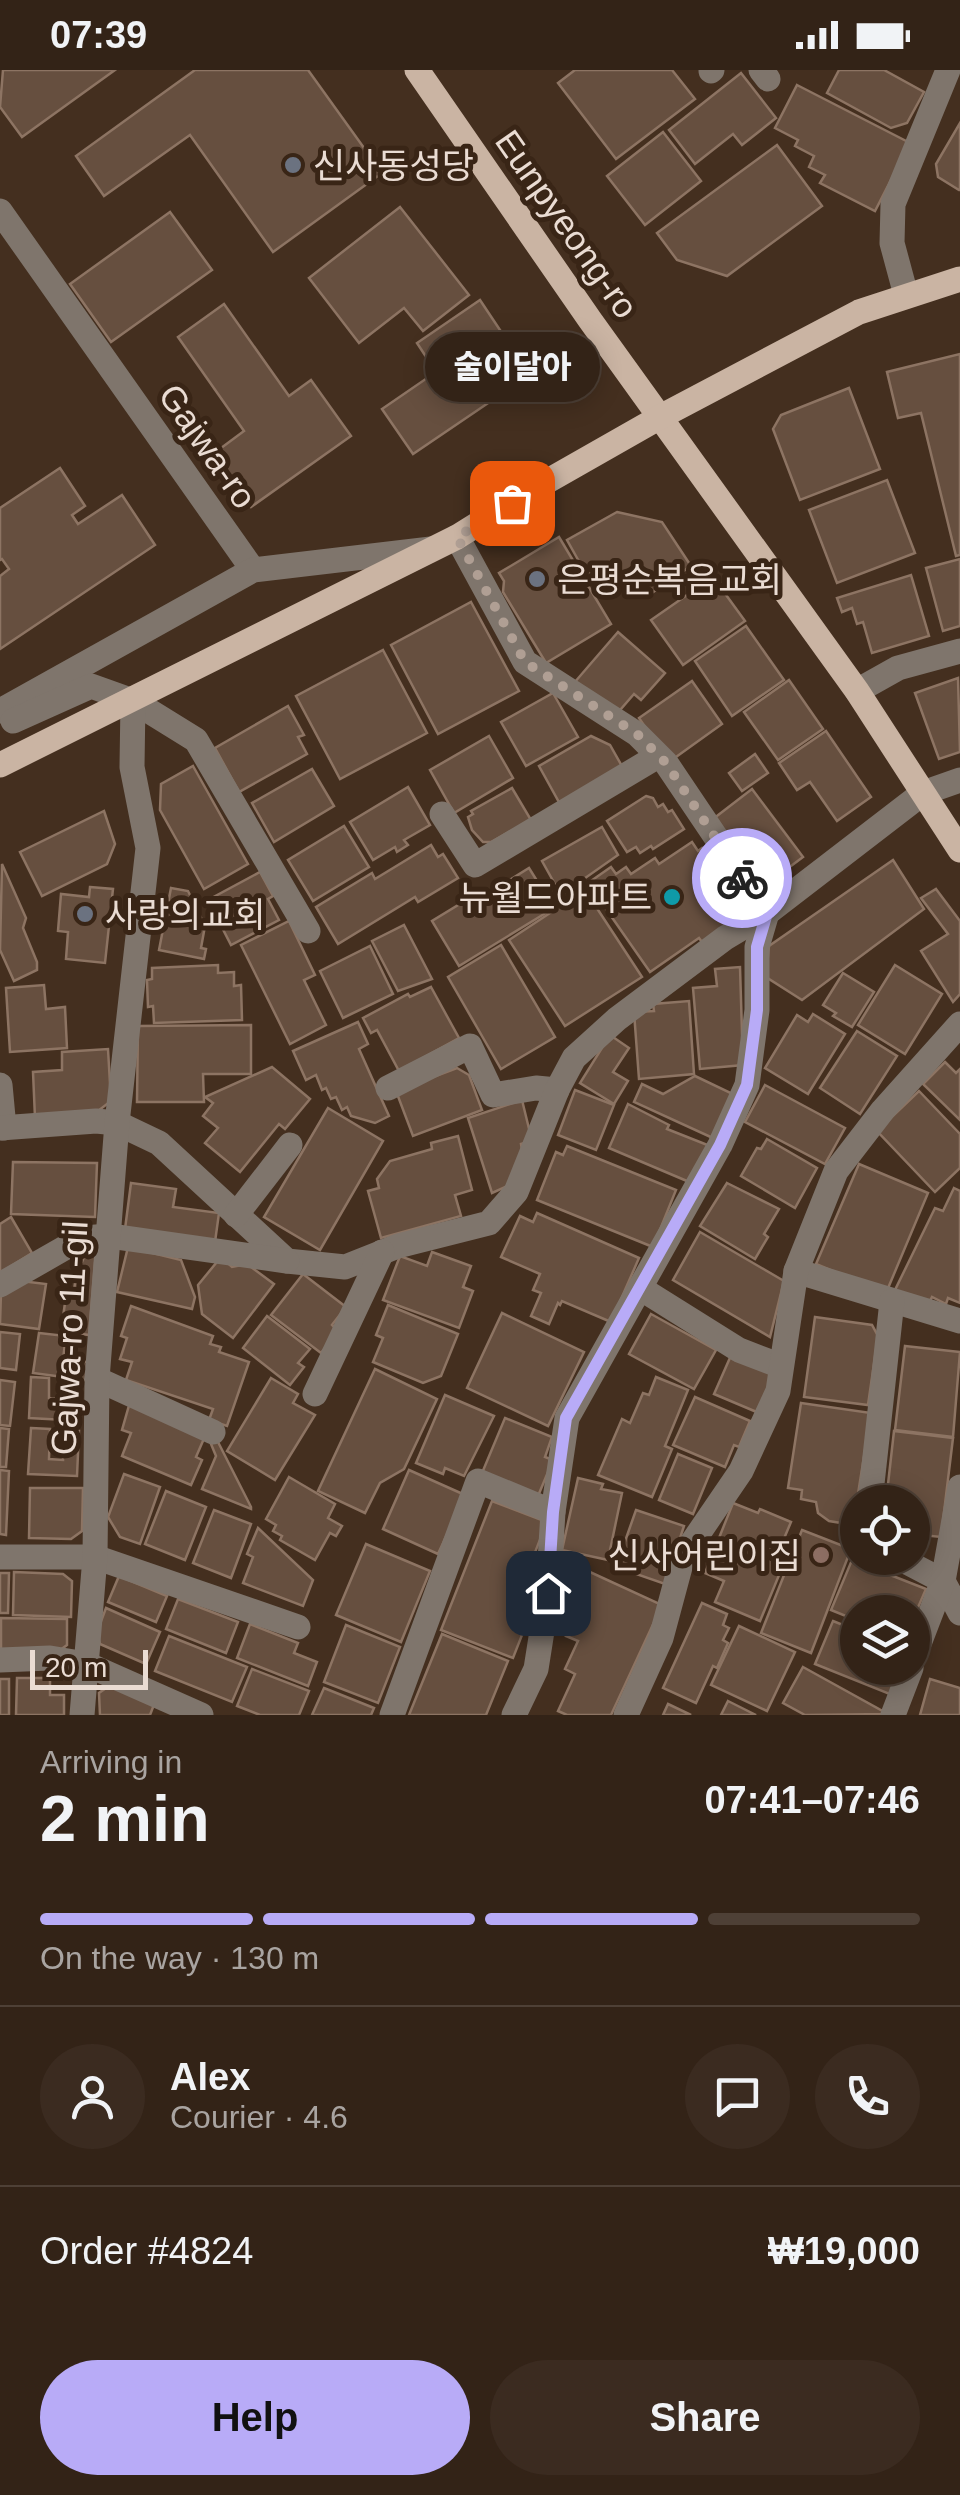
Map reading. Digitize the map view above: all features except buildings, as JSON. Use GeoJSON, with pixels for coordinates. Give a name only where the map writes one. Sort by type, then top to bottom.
{"type":"FeatureCollection","features":[{"type":"Feature","properties":{"kind":"main road","name":"Eunpyeong-ro"},"geometry":{"type":"LineString","coordinates":[[417,70],[590,320],[857,691],[960,850]]}},
{"type":"Feature","properties":{"kind":"main road"},"geometry":{"type":"LineString","coordinates":[[0,764],[447,543],[662,416],[859,312],[960,279]]}},
{"type":"Feature","properties":{"kind":"street"},"geometry":{"type":"LineString","coordinates":[[906,295],[892,243],[893,204],[941,72]]}},
{"type":"Feature","properties":{"kind":"street","name":"Gajwa-ro"},"geometry":{"type":"LineString","coordinates":[[0,212],[253,570]]}},
{"type":"Feature","properties":{"kind":"street"},"geometry":{"type":"LineString","coordinates":[[0,711],[253,570],[447,543],[525,662],[637,734],[666,763],[767,913]]}},
{"type":"Feature","properties":{"kind":"street"},"geometry":{"type":"LineString","coordinates":[[857,691],[898,668],[960,652]]}},
{"type":"Feature","properties":{"kind":"street"},"geometry":{"type":"LineString","coordinates":[[0,728],[91,686],[133,700],[196,740],[308,931]]}},
{"type":"Feature","properties":{"kind":"street","name":"Gajwa-ro 11-gil"},"geometry":{"type":"LineString","coordinates":[[82,1715],[95,1557],[97,1378],[117,1123],[148,848],[132,767],[133,700]]}},
{"type":"Feature","properties":{"kind":"street"},"geometry":{"type":"LineString","coordinates":[[442,814],[474,865],[658,756]]}},
{"type":"Feature","properties":{"kind":"street"},"geometry":{"type":"LineString","coordinates":[[0,1285],[82,1238],[110,1236],[345,1267],[382,1252],[489,1224],[516,1192],[574,1058],[725,938],[767,913],[923,793],[960,780]]}},
{"type":"Feature","properties":{"kind":"street"},"geometry":{"type":"LineString","coordinates":[[514,1715],[536,1668],[566,1418],[720,1145],[747,1085],[757,1010],[757,947],[767,913]]}},
{"type":"Feature","properties":{"kind":"street"},"geometry":{"type":"LineString","coordinates":[[626,1715],[660,1638],[683,1556],[741,1471],[778,1391],[796,1271],[836,1171],[883,1110],[960,1024]]}},
{"type":"Feature","properties":{"kind":"street"},"geometry":{"type":"LineString","coordinates":[[388,1088],[470,1046],[493,1095],[536,1088],[557,1090]]}},
{"type":"Feature","properties":{"kind":"street"},"geometry":{"type":"LineString","coordinates":[[0,1085],[2,1128],[96,1121],[117,1123],[160,1143],[287,1261]]}},
{"type":"Feature","properties":{"kind":"street"},"geometry":{"type":"LineString","coordinates":[[236,1215],[290,1145]]}},
{"type":"Feature","properties":{"kind":"street"},"geometry":{"type":"LineString","coordinates":[[315,1394],[382,1252]]}},
{"type":"Feature","properties":{"kind":"street"},"geometry":{"type":"LineString","coordinates":[[796,1271],[960,1321]]}},
{"type":"Feature","properties":{"kind":"street"},"geometry":{"type":"LineString","coordinates":[[640,1288],[739,1350],[781,1366]]}},
{"type":"Feature","properties":{"kind":"street"},"geometry":{"type":"LineString","coordinates":[[872,1485],[892,1301]]}},
{"type":"Feature","properties":{"kind":"street"},"geometry":{"type":"LineString","coordinates":[[97,1378],[214,1432]]}},
{"type":"Feature","properties":{"kind":"street"},"geometry":{"type":"LineString","coordinates":[[392,1715],[478,1480],[553,1512]]}},
{"type":"Feature","properties":{"kind":"street"},"geometry":{"type":"LineString","coordinates":[[930,1616],[943,1581],[960,1487]]}},
{"type":"Feature","properties":{"kind":"street"},"geometry":{"type":"LineString","coordinates":[[0,1557],[95,1557],[298,1627]]}},
{"type":"Feature","properties":{"kind":"street"},"geometry":{"type":"LineString","coordinates":[[930,1574],[943,1581],[960,1613]]}},
{"type":"Feature","properties":{"kind":"street"},"geometry":{"type":"LineString","coordinates":[[0,1660],[50,1658],[86,1664],[202,1715]]}},
{"type":"Feature","properties":{"kind":"street"},"geometry":{"type":"LineString","coordinates":[[893,1715],[904,1685]]}},
{"type":"Feature","properties":{"kind":"way so far"},"geometry":{"type":"LineString","coordinates":[[512,503],[457,537],[525,662],[637,734],[666,763],[742,878]]}},
{"type":"Feature","properties":{"kind":"place","name":"신사동성당"},"geometry":{"type":"Point","coordinates":[293,165]}},
{"type":"Feature","properties":{"kind":"place","name":"술이달아"},"geometry":{"type":"Point","coordinates":[512,503]}},
{"type":"Feature","properties":{"kind":"place","name":"은평순복음교회"},"geometry":{"type":"Point","coordinates":[537,579]}},
{"type":"Feature","properties":{"kind":"place","name":"뉴월드아파트"},"geometry":{"type":"Point","coordinates":[672,897]}},
{"type":"Feature","properties":{"kind":"place","name":"사랑의교회"},"geometry":{"type":"Point","coordinates":[85,914]}},
{"type":"Feature","properties":{"kind":"place","name":"신사어린이집"},"geometry":{"type":"Point","coordinates":[821,1555]}},
{"type":"Feature","properties":{"kind":"route"},"geometry":{"type":"LineString","coordinates":[[548,1593],[553,1512],[566,1418],[720,1145],[747,1085],[757,1010],[757,947],[767,913],[742,878]]}}]}
